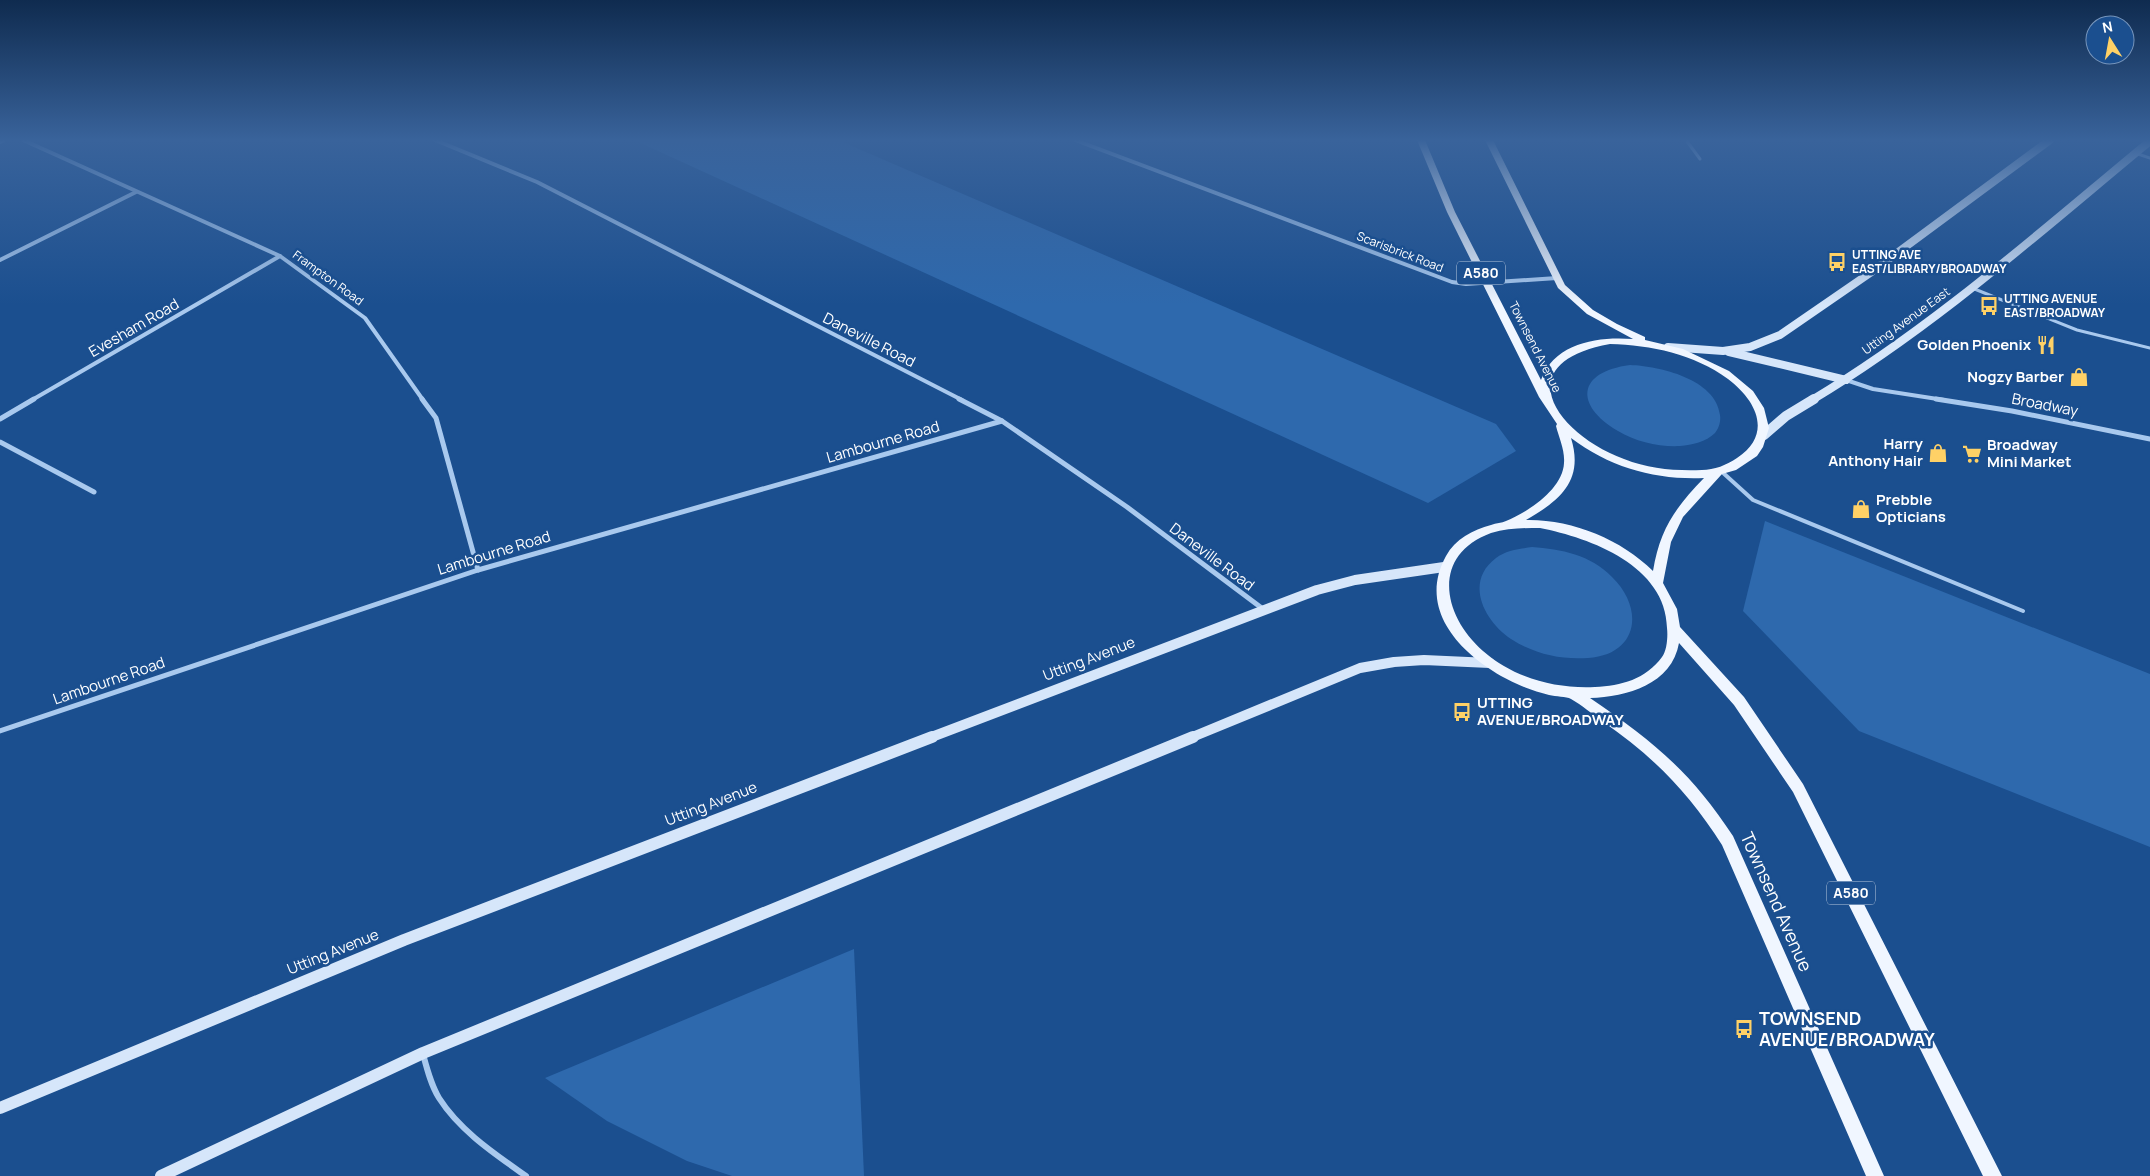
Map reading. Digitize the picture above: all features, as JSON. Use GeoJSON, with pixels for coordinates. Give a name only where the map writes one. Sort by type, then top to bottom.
{"type":"FeatureCollection","features":[{"type":"Feature","properties":{"kind":"main road","name":"Townsend Avenue"},"geometry":{"type":"LineString","coordinates":[[1443,195],[1548,404]]}},
{"type":"Feature","properties":{"kind":"main road","name":"A580"},"geometry":{"type":"LineString","coordinates":[[1516,195],[1561,286],[1590,312],[1613,326],[1649,343]]}},
{"type":"Feature","properties":{"kind":"main road","name":"A580"},"geometry":{"type":"LineString","coordinates":[[1508,525],[1549,525],[1574,530],[1606,542],[1634,560],[1657,583],[1671,607],[1676,631],[1669,658],[1648,680],[1614,692],[1574,694],[1544,688],[1515,677],[1490,663],[1464,640],[1447,615],[1441,590],[1444,567],[1458,547],[1480,533],[1508,525],[1541,507],[1563,484],[1570,466],[1568,447],[1560,423],[1548,404],[1544,386],[1548,370],[1561,356],[1582,346],[1610,341],[1649,343],[1667,347],[1704,361],[1734,378],[1754,400],[1762,416],[1764,435],[1760,446],[1746,460],[1719,471],[1692,475],[1664,473],[1618,461],[1593,450],[1560,423]]}},
{"type":"Feature","properties":{"kind":"main road","name":"A580"},"geometry":{"type":"LineString","coordinates":[[1657,583],[1662,551],[1670,528],[1690,501],[1719,471]]}},
{"type":"Feature","properties":{"kind":"main road","name":"A580"},"geometry":{"type":"LineString","coordinates":[[1676,631],[1739,701],[1798,788],[1994,1176]]}},
{"type":"Feature","properties":{"kind":"main road","name":"Townsend Avenue"},"geometry":{"type":"LineString","coordinates":[[1574,694],[1637,739],[1674,770],[1703,802],[1728,841],[1876,1176]]}},
{"type":"Feature","properties":{"kind":"street"},"geometry":{"type":"LineString","coordinates":[[0,260],[130,195]]}},
{"type":"Feature","properties":{"kind":"street","name":"Frampton Road"},"geometry":{"type":"LineString","coordinates":[[142,195],[280,256],[365,318],[436,418],[478,570]]}},
{"type":"Feature","properties":{"kind":"street","name":"Daneville Road"},"geometry":{"type":"LineString","coordinates":[[562,195],[1002,421],[1126,507],[1263,609]]}},
{"type":"Feature","properties":{"kind":"street","name":"Scarisbrick Road"},"geometry":{"type":"LineString","coordinates":[[1220,195],[1440,278],[1466,284],[1557,278]]}},
{"type":"Feature","properties":{"kind":"street"},"geometry":{"type":"LineString","coordinates":[[1723,351],[1750,347],[1780,335],[1975,195]]}},
{"type":"Feature","properties":{"kind":"street","name":"Utting Avenue East"},"geometry":{"type":"LineString","coordinates":[[1764,435],[1786,416],[1846,380],[1972,288],[2084,195]]}},
{"type":"Feature","properties":{"kind":"street","name":"Evesham Road"},"geometry":{"type":"LineString","coordinates":[[0,420],[280,256]]}},
{"type":"Feature","properties":{"kind":"street"},"geometry":{"type":"LineString","coordinates":[[1667,347],[1723,351],[1823,373],[1846,380]]}},
{"type":"Feature","properties":{"kind":"street","name":"Broadway"},"geometry":{"type":"LineString","coordinates":[[1846,380],[1873,389],[2012,411],[2150,439]]}},
{"type":"Feature","properties":{"kind":"street","name":"Lambourne Road"},"geometry":{"type":"LineString","coordinates":[[0,731],[478,570],[1002,421]]}},
{"type":"Feature","properties":{"kind":"street"},"geometry":{"type":"LineString","coordinates":[[0,442],[94,492]]}},
{"type":"Feature","properties":{"kind":"street","name":"Utting Avenue"},"geometry":{"type":"LineString","coordinates":[[0,1108],[404,940],[1263,609],[1354,580],[1444,567]]}},
{"type":"Feature","properties":{"kind":"street"},"geometry":{"type":"LineString","coordinates":[[161,1176],[422,1053],[1360,668],[1390,661],[1431,658],[1490,663]]}},
{"type":"Feature","properties":{"kind":"street"},"geometry":{"type":"LineString","coordinates":[[422,1053],[439,1099],[455,1117],[500,1157],[526,1176]]}},
{"type":"Feature","properties":{"kind":"lane"},"geometry":{"type":"LineString","coordinates":[[1972,288],[2077,330],[2150,348]]}},
{"type":"Feature","properties":{"kind":"lane"},"geometry":{"type":"LineString","coordinates":[[1719,471],[1753,500],[2023,611]]}},
{"type":"Feature","properties":{"kind":"shaded area"},"geometry":{"type":"Polygon","coordinates":[[[754,195],[965,195],[1496,424],[1516,451],[1428,503],[754,195]]]}},
{"type":"Feature","properties":{"kind":"shaded area"},"geometry":{"type":"Polygon","coordinates":[[[1630,365],[1656,368],[1670,372],[1684,377],[1708,392],[1716,403],[1720,415],[1718,429],[1715,433],[1707,439],[1694,444],[1664,446],[1632,438],[1604,421],[1594,411],[1588,401],[1588,391],[1591,382],[1612,369],[1630,365]]]}},
{"type":"Feature","properties":{"kind":"shaded area"},"geometry":{"type":"Polygon","coordinates":[[[1765,521],[2150,674],[2150,847],[1859,731],[1743,611],[1765,521]]]}},
{"type":"Feature","properties":{"kind":"shaded area"},"geometry":{"type":"Polygon","coordinates":[[[1532,547],[1554,549],[1575,554],[1595,563],[1612,577],[1629,603],[1632,616],[1631,628],[1626,639],[1617,649],[1605,655],[1588,658],[1548,655],[1529,649],[1511,639],[1493,622],[1481,601],[1481,578],[1486,568],[1504,553],[1532,547]]]}},
{"type":"Feature","properties":{"kind":"shaded area"},"geometry":{"type":"Polygon","coordinates":[[[854,949],[864,1176],[732,1176],[687,1161],[607,1121],[545,1078],[854,949]]]}},
{"type":"Feature","properties":{"kind":"place","name":"UTTING AVE EAST/LIBRARY/BROADWAY"},"geometry":{"type":"Point","coordinates":[1837,262]}},
{"type":"Feature","properties":{"kind":"place","name":"UTTING AVENUE EAST/BROADWAY"},"geometry":{"type":"Point","coordinates":[1989,306]}},
{"type":"Feature","properties":{"kind":"place","name":"Golden Phoenix"},"geometry":{"type":"Point","coordinates":[2046,345]}},
{"type":"Feature","properties":{"kind":"place","name":"Nogzy Barber"},"geometry":{"type":"Point","coordinates":[2079,377]}},
{"type":"Feature","properties":{"kind":"place","name":"Harry Anthony Hair"},"geometry":{"type":"Point","coordinates":[1938,453]}},
{"type":"Feature","properties":{"kind":"place","name":"Broadway Mini Market"},"geometry":{"type":"Point","coordinates":[1972,454]}},
{"type":"Feature","properties":{"kind":"place","name":"Prebble Opticians"},"geometry":{"type":"Point","coordinates":[1861,509]}},
{"type":"Feature","properties":{"kind":"place","name":"UTTING AVENUE/BROADWAY"},"geometry":{"type":"Point","coordinates":[1462,712]}},
{"type":"Feature","properties":{"kind":"place","name":"TOWNSEND AVENUE/BROADWAY"},"geometry":{"type":"Point","coordinates":[1744,1029]}}]}
